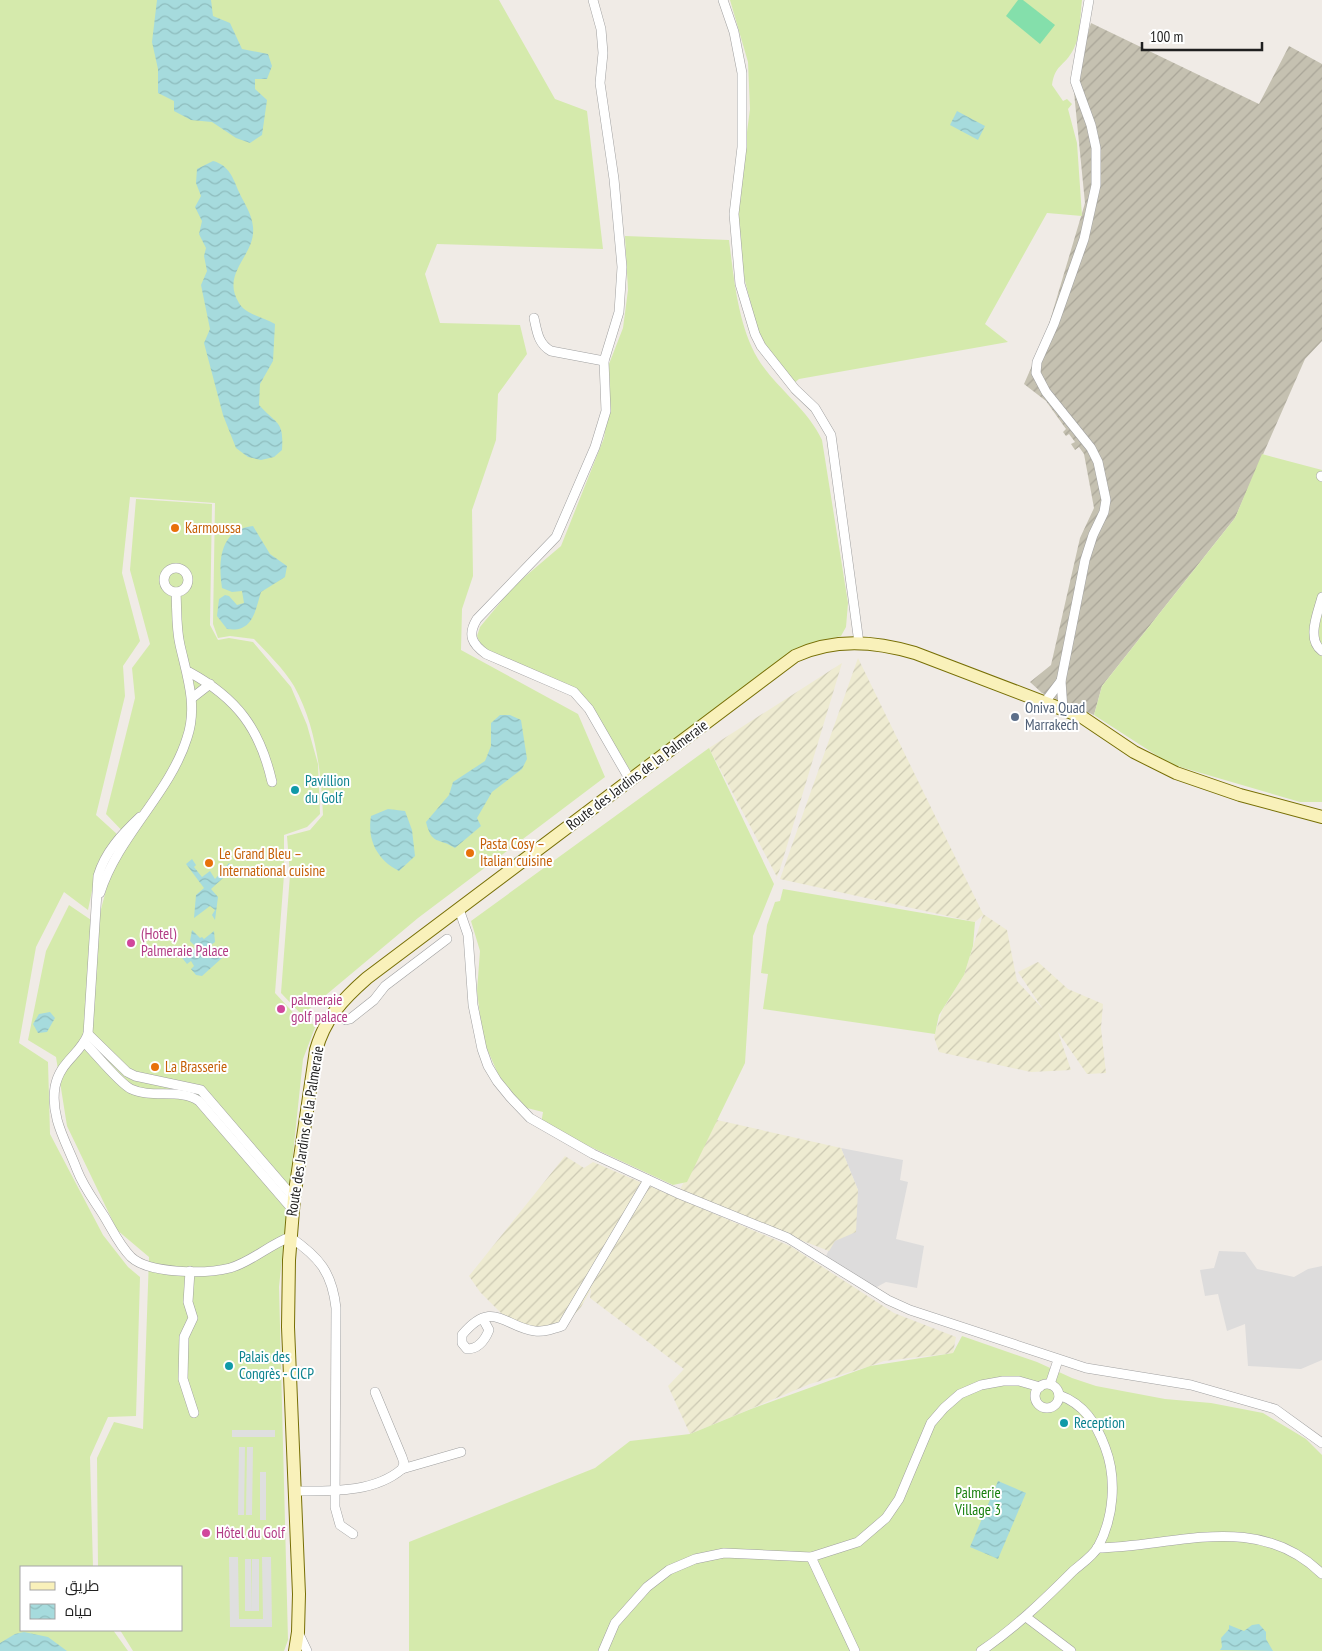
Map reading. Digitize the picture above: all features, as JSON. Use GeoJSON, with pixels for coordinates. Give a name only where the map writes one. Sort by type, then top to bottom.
{"type":"FeatureCollection","features":[{"type":"Feature","properties":{"kind":"street"},"geometry":{"type":"LineString","coordinates":[[593,0],[600,29],[603,53],[600,83],[614,179],[622,267],[619,312],[604,361],[606,411],[602,426],[560,530],[550,544],[477,619],[471,628],[471,638],[476,647],[486,654],[574,692],[589,709],[630,780]]}},
{"type":"Feature","properties":{"kind":"street"},"geometry":{"type":"LineString","coordinates":[[723,0],[740,55],[743,91],[742,147],[734,214],[740,284],[755,334],[761,346],[795,389],[815,408],[831,435],[853,586],[859,643]]}},
{"type":"Feature","properties":{"kind":"street"},"geometry":{"type":"LineString","coordinates":[[1063,709],[1060,681],[1087,554],[1104,512],[1106,500],[1098,462],[1091,448],[1046,392],[1036,373],[1037,362],[1054,324],[1084,238],[1096,185],[1096,148],[1091,125],[1075,81],[1089,0]]}},
{"type":"Feature","properties":{"kind":"street"},"geometry":{"type":"LineString","coordinates":[[534,318],[541,342],[551,351],[604,361]]}},
{"type":"Feature","properties":{"kind":"street"},"geometry":{"type":"LineString","coordinates":[[176,592],[180,645],[189,672],[192,698],[188,738],[161,787],[140,817],[108,870],[96,905],[87,1038],[60,1071],[55,1088],[54,1104],[60,1131],[81,1181],[122,1248],[143,1265],[190,1271],[229,1268],[244,1263],[276,1243],[290,1237],[306,1248],[323,1265],[334,1291],[336,1308],[335,1507],[340,1525],[353,1534]]}},
{"type":"Feature","properties":{"kind":"street"},"geometry":{"type":"LineString","coordinates":[[1322,597],[1314,634],[1315,642],[1322,651]]}},
{"type":"Feature","properties":{"kind":"street","name":"Route des Jardins de la Palmeraie"},"geometry":{"type":"LineString","coordinates":[[295,1651],[298,1632],[299,1570],[288,1327],[290,1237],[316,1050],[322,1032],[332,1013],[367,978],[795,656],[814,647],[838,642],[859,643],[915,652],[1082,717],[1134,752],[1176,774],[1322,817]]}},
{"type":"Feature","properties":{"kind":"street"},"geometry":{"type":"LineString","coordinates":[[189,672],[210,684],[232,701],[248,722],[259,740],[272,782]]}},
{"type":"Feature","properties":{"kind":"street"},"geometry":{"type":"LineString","coordinates":[[1045,702],[1060,681]]}},
{"type":"Feature","properties":{"kind":"street"},"geometry":{"type":"LineString","coordinates":[[192,698],[210,684]]}},
{"type":"Feature","properties":{"kind":"street"},"geometry":{"type":"LineString","coordinates":[[459,909],[465,921],[470,952],[475,1020],[488,1066],[510,1097],[539,1124],[593,1154],[648,1180],[788,1238],[888,1300],[910,1310],[1058,1360],[1122,1375],[1191,1385],[1275,1408],[1322,1443]]}},
{"type":"Feature","properties":{"kind":"street"},"geometry":{"type":"LineString","coordinates":[[332,1013],[346,1020],[350,1019],[374,1000],[385,986],[447,939]]}},
{"type":"Feature","properties":{"kind":"street"},"geometry":{"type":"LineString","coordinates":[[87,1038],[127,1072],[135,1076],[201,1090],[230,1133]]}},
{"type":"Feature","properties":{"kind":"street"},"geometry":{"type":"LineString","coordinates":[[87,1038],[129,1088],[146,1093],[194,1098],[230,1133],[294,1204]]}},
{"type":"Feature","properties":{"kind":"street"},"geometry":{"type":"LineString","coordinates":[[483,1319],[489,1316],[498,1316],[533,1331],[562,1326],[648,1180]]}},
{"type":"Feature","properties":{"kind":"street"},"geometry":{"type":"LineString","coordinates":[[190,1271],[188,1302],[193,1318],[184,1337],[183,1380],[194,1413]]}},
{"type":"Feature","properties":{"kind":"street"},"geometry":{"type":"LineString","coordinates":[[1050,1384],[1058,1360]]}},
{"type":"Feature","properties":{"kind":"street"},"geometry":{"type":"LineString","coordinates":[[603,1651],[615,1623],[646,1587],[669,1570],[695,1558],[724,1553],[811,1557],[858,1542],[886,1518],[899,1499],[931,1423],[960,1394],[981,1385],[1003,1381],[1019,1381],[1040,1387],[1050,1384]]}},
{"type":"Feature","properties":{"kind":"street"},"geometry":{"type":"LineString","coordinates":[[981,1651],[1026,1617],[1097,1548],[1111,1506],[1113,1482],[1109,1456],[1100,1431],[1088,1413],[1077,1404],[1059,1395],[1057,1390],[1050,1384]]}},
{"type":"Feature","properties":{"kind":"street"},"geometry":{"type":"LineString","coordinates":[[1040,1387],[1036,1395],[1039,1404],[1043,1407],[1052,1407],[1058,1400],[1059,1395]]}},
{"type":"Feature","properties":{"kind":"street"},"geometry":{"type":"LineString","coordinates":[[375,1392],[402,1457],[404,1463],[402,1469]]}},
{"type":"Feature","properties":{"kind":"street"},"geometry":{"type":"LineString","coordinates":[[296,1491],[336,1491],[366,1487],[402,1469],[461,1452]]}},
{"type":"Feature","properties":{"kind":"street"},"geometry":{"type":"LineString","coordinates":[[1097,1548],[1125,1547],[1183,1537],[1235,1536],[1284,1549],[1313,1565],[1322,1574]]}},
{"type":"Feature","properties":{"kind":"street"},"geometry":{"type":"LineString","coordinates":[[811,1557],[855,1651]]}},
{"type":"Feature","properties":{"kind":"street"},"geometry":{"type":"LineString","coordinates":[[1026,1617],[1071,1651]]}},
{"type":"Feature","properties":{"kind":"street"},"geometry":{"type":"LineString","coordinates":[[298,1632],[308,1651]]}},
{"type":"Feature","properties":{"kind":"shaded area"},"geometry":{"type":"Polygon","coordinates":[[[1091,23],[1259,104],[1289,46],[1322,64],[1322,341],[1305,359],[1235,518],[1102,686],[1094,715],[1042,693],[1030,682],[1051,665],[1080,538],[1094,508],[1084,454],[1079,447],[1075,450],[1071,444],[1075,442],[1069,434],[1066,436],[1063,432],[1066,429],[1046,401],[1024,384],[1046,334],[1085,203],[1073,82],[1091,23]]]}},
{"type":"Feature","properties":{"kind":"shaded area"},"geometry":{"type":"Polygon","coordinates":[[[858,658],[983,914],[1007,930],[1017,981],[1043,1009],[1018,972],[1038,962],[1068,989],[1103,1004],[1101,1028],[1106,1073],[1087,1074],[1058,1032],[1071,1070],[1031,1072],[939,1052],[934,1037],[942,1011],[964,975],[983,915],[975,922],[780,879],[858,658]]]}},
{"type":"Feature","properties":{"kind":"shaded area"},"geometry":{"type":"Polygon","coordinates":[[[842,663],[780,869],[777,877],[709,748],[842,663]]]}},
{"type":"Feature","properties":{"kind":"shaded area"},"geometry":{"type":"Polygon","coordinates":[[[717,1120],[841,1148],[858,1190],[856,1232],[835,1241],[829,1251],[678,1193],[717,1120]]]}},
{"type":"Feature","properties":{"kind":"shaded area"},"geometry":{"type":"Polygon","coordinates":[[[841,1148],[903,1160],[900,1180],[908,1182],[896,1239],[924,1246],[917,1288],[886,1282],[875,1288],[826,1256],[858,1190],[841,1148]]]}},
{"type":"Feature","properties":{"kind":"shaded area"},"geometry":{"type":"Polygon","coordinates":[[[565,1156],[584,1168],[593,1162],[790,1246],[894,1313],[956,1337],[953,1353],[884,1361],[810,1384],[690,1434],[668,1386],[684,1369],[590,1298],[591,1289],[581,1307],[567,1323],[535,1329],[503,1315],[480,1292],[469,1276],[565,1156]]]}},
{"type":"Feature","properties":{"kind":"shaded area"},"geometry":{"type":"Polygon","coordinates":[[[1219,1251],[1245,1252],[1257,1269],[1294,1277],[1308,1269],[1322,1266],[1322,1360],[1301,1369],[1248,1366],[1245,1324],[1227,1331],[1218,1294],[1205,1296],[1200,1270],[1214,1268],[1219,1251]]]}},
{"type":"Feature","properties":{"kind":"shaded area"},"geometry":{"type":"Polygon","coordinates":[[[232,1430],[275,1430],[275,1437],[232,1437],[232,1430]]]}},
{"type":"Feature","properties":{"kind":"shaded area"},"geometry":{"type":"Polygon","coordinates":[[[239,1447],[245,1447],[244,1515],[238,1515],[239,1447]]]}},
{"type":"Feature","properties":{"kind":"shaded area"},"geometry":{"type":"Polygon","coordinates":[[[247,1447],[253,1447],[252,1515],[246,1515],[247,1447]]]}},
{"type":"Feature","properties":{"kind":"shaded area"},"geometry":{"type":"Polygon","coordinates":[[[260,1472],[266,1472],[266,1520],[260,1520],[260,1472]]]}},
{"type":"Feature","properties":{"kind":"shaded area"},"geometry":{"type":"Polygon","coordinates":[[[229,1557],[238,1557],[239,1619],[263,1619],[262,1557],[271,1557],[272,1627],[230,1627],[229,1557]]]}},
{"type":"Feature","properties":{"kind":"shaded area"},"geometry":{"type":"Polygon","coordinates":[[[245,1559],[251,1559],[252,1611],[245,1611],[245,1559]]]}},
{"type":"Feature","properties":{"kind":"shaded area"},"geometry":{"type":"Polygon","coordinates":[[[252,1559],[259,1559],[259,1611],[252,1611],[252,1559]]]}},
{"type":"Feature","properties":{"kind":"green space"},"geometry":{"type":"Polygon","coordinates":[[[0,0],[499,0],[555,99],[587,111],[603,249],[437,244],[425,274],[440,323],[520,325],[527,354],[498,394],[496,440],[472,510],[473,576],[462,609],[461,650],[578,714],[605,777],[418,918],[302,1015],[281,993],[290,875],[287,836],[310,830],[323,815],[319,765],[308,717],[290,680],[254,639],[230,636],[218,638],[213,624],[215,503],[130,497],[122,573],[140,641],[123,666],[125,696],[96,815],[118,835],[98,862],[88,910],[64,892],[36,947],[19,1043],[48,1062],[50,1134],[103,1235],[128,1267],[140,1277],[136,1416],[108,1417],[90,1457],[93,1566],[20,1566],[20,1631],[114,1631],[128,1651],[0,1651],[0,0]]]}},
{"type":"Feature","properties":{"kind":"green space"},"geometry":{"type":"Polygon","coordinates":[[[730,0],[1082,0],[1079,33],[1075,46],[1069,57],[1057,70],[1052,85],[1063,101],[1067,99],[1072,104],[1068,109],[1077,143],[1082,216],[1047,213],[985,324],[1008,342],[799,379],[793,384],[759,336],[741,265],[738,201],[750,109],[748,62],[730,0]]]}},
{"type":"Feature","properties":{"kind":"green space"},"geometry":{"type":"Polygon","coordinates":[[[1018,0],[1023,0],[1055,25],[1040,44],[1006,16],[1018,0]]]}},
{"type":"Feature","properties":{"kind":"green space"},"geometry":{"type":"Polygon","coordinates":[[[625,236],[729,240],[741,317],[751,346],[765,369],[800,408],[822,440],[848,603],[846,627],[841,636],[811,644],[636,770],[630,770],[587,700],[577,692],[495,655],[482,647],[477,636],[480,627],[514,586],[561,546],[604,438],[610,402],[609,364],[623,328],[628,290],[625,236]]]}},
{"type":"Feature","properties":{"kind":"green space"},"geometry":{"type":"Polygon","coordinates":[[[1262,454],[1322,470],[1322,802],[1300,802],[1170,764],[1094,715],[1102,686],[1235,518],[1262,454]]]}},
{"type":"Feature","properties":{"kind":"green space"},"geometry":{"type":"Polygon","coordinates":[[[136,499],[212,504],[210,625],[218,640],[229,638],[253,642],[291,687],[307,725],[318,764],[320,814],[307,827],[284,835],[284,875],[275,993],[301,1021],[316,1025],[303,1059],[279,1287],[288,1640],[284,1651],[133,1651],[121,1631],[182,1631],[182,1566],[98,1566],[97,1458],[114,1422],[143,1429],[149,1257],[117,1230],[67,1126],[56,1057],[28,1040],[46,951],[69,905],[97,924],[112,868],[129,838],[106,814],[135,698],[132,668],[150,644],[130,570],[136,499]]]}},
{"type":"Feature","properties":{"kind":"green space"},"geometry":{"type":"Polygon","coordinates":[[[709,748],[774,884],[753,936],[745,1063],[687,1182],[673,1185],[541,1124],[543,1112],[527,1108],[520,1103],[499,1076],[483,1040],[477,991],[480,951],[471,921],[709,748]]]}},
{"type":"Feature","properties":{"kind":"green space"},"geometry":{"type":"Polygon","coordinates":[[[783,889],[975,922],[973,946],[964,975],[939,1015],[935,1034],[763,1009],[768,974],[761,973],[767,925],[775,902],[780,901],[783,889]]]}},
{"type":"Feature","properties":{"kind":"green space","name":"Palmerie Village 3"},"geometry":{"type":"Polygon","coordinates":[[[962,1336],[1037,1362],[1072,1378],[1096,1386],[1165,1399],[1211,1403],[1263,1413],[1306,1439],[1322,1455],[1322,1651],[409,1651],[409,1542],[595,1468],[630,1441],[690,1434],[751,1409],[870,1366],[953,1353],[962,1336]]]}},
{"type":"Feature","properties":{"kind":"water"},"geometry":{"type":"Polygon","coordinates":[[[157,0],[211,0],[213,16],[230,23],[242,49],[268,54],[272,66],[267,79],[255,79],[255,89],[267,100],[262,135],[250,143],[236,138],[212,122],[191,120],[174,111],[174,101],[158,93],[158,69],[152,42],[157,0]]]}},
{"type":"Feature","properties":{"kind":"water"},"geometry":{"type":"Polygon","coordinates":[[[957,111],[985,126],[978,140],[950,125],[957,111]]]}},
{"type":"Feature","properties":{"kind":"water"},"geometry":{"type":"Polygon","coordinates":[[[213,161],[223,166],[230,173],[248,209],[253,227],[249,247],[236,273],[234,292],[242,307],[275,324],[273,361],[260,384],[259,405],[278,424],[282,433],[282,450],[274,457],[261,460],[248,457],[236,448],[223,415],[204,343],[210,329],[201,285],[207,271],[204,256],[206,248],[199,234],[202,221],[195,207],[201,196],[196,183],[197,169],[213,161]]]}},
{"type":"Feature","properties":{"kind":"water"},"geometry":{"type":"Polygon","coordinates":[[[253,526],[270,554],[287,566],[285,577],[261,592],[252,619],[248,624],[242,628],[227,629],[217,616],[219,599],[225,595],[229,596],[237,605],[244,603],[242,591],[232,592],[222,588],[221,557],[228,540],[234,533],[242,528],[253,526]]]}},
{"type":"Feature","properties":{"kind":"water"},"geometry":{"type":"Polygon","coordinates":[[[500,715],[510,715],[521,720],[527,759],[522,769],[492,792],[477,818],[481,826],[455,848],[436,840],[428,830],[426,822],[449,795],[453,782],[485,761],[491,746],[491,723],[500,715]]]}},
{"type":"Feature","properties":{"kind":"water"},"geometry":{"type":"Polygon","coordinates":[[[388,809],[405,811],[412,830],[415,856],[399,871],[379,855],[372,841],[371,816],[388,809]]]}},
{"type":"Feature","properties":{"kind":"water"},"geometry":{"type":"Polygon","coordinates":[[[192,859],[196,865],[194,867],[202,877],[210,871],[215,879],[229,863],[234,868],[211,889],[218,897],[215,920],[212,915],[215,910],[210,906],[194,918],[196,895],[204,888],[186,864],[192,859]]]}},
{"type":"Feature","properties":{"kind":"water"},"geometry":{"type":"Polygon","coordinates":[[[192,930],[200,938],[204,939],[214,931],[215,942],[207,948],[211,953],[215,950],[222,958],[202,976],[196,975],[191,969],[194,966],[191,961],[187,964],[179,954],[188,947],[192,951],[196,947],[190,941],[192,930]]]}},
{"type":"Feature","properties":{"kind":"water"},"geometry":{"type":"Polygon","coordinates":[[[50,1012],[55,1018],[47,1032],[38,1033],[33,1024],[39,1014],[50,1012]]]}},
{"type":"Feature","properties":{"kind":"water"},"geometry":{"type":"Polygon","coordinates":[[[998,1481],[1026,1493],[998,1559],[970,1547],[998,1481]]]}},
{"type":"Feature","properties":{"kind":"water"},"geometry":{"type":"Polygon","coordinates":[[[1259,1624],[1266,1632],[1266,1639],[1273,1651],[1220,1650],[1222,1647],[1221,1638],[1229,1629],[1229,1625],[1244,1631],[1252,1625],[1259,1624]]]}},
{"type":"Feature","properties":{"kind":"water"},"geometry":{"type":"Polygon","coordinates":[[[24,1632],[48,1637],[67,1651],[0,1651],[0,1643],[15,1634],[24,1632]]]}},
{"type":"Feature","properties":{"kind":"place","name":"Karmoussa"},"geometry":{"type":"Point","coordinates":[175,528]}},
{"type":"Feature","properties":{"kind":"place","name":"Oniva Quad Marrakech"},"geometry":{"type":"Point","coordinates":[1015,717]}},
{"type":"Feature","properties":{"kind":"place","name":"Pavillion du Golf"},"geometry":{"type":"Point","coordinates":[295,790]}},
{"type":"Feature","properties":{"kind":"place","name":"Pasta Cosy – Italian cuisine"},"geometry":{"type":"Point","coordinates":[470,853]}},
{"type":"Feature","properties":{"kind":"place","name":"Le Grand Bleu – International cuisine"},"geometry":{"type":"Point","coordinates":[209,863]}},
{"type":"Feature","properties":{"kind":"place","name":"(Hotel) Palmeraie Palace"},"geometry":{"type":"Point","coordinates":[131,943]}},
{"type":"Feature","properties":{"kind":"place","name":"palmeraie golf palace"},"geometry":{"type":"Point","coordinates":[281,1009]}},
{"type":"Feature","properties":{"kind":"place","name":"La Brasserie"},"geometry":{"type":"Point","coordinates":[155,1067]}},
{"type":"Feature","properties":{"kind":"place","name":"Palais des Congrès - CICP"},"geometry":{"type":"Point","coordinates":[229,1366]}},
{"type":"Feature","properties":{"kind":"place","name":"Reception"},"geometry":{"type":"Point","coordinates":[1064,1423]}},
{"type":"Feature","properties":{"kind":"place","name":"Hôtel du Golf"},"geometry":{"type":"Point","coordinates":[206,1533]}}]}
